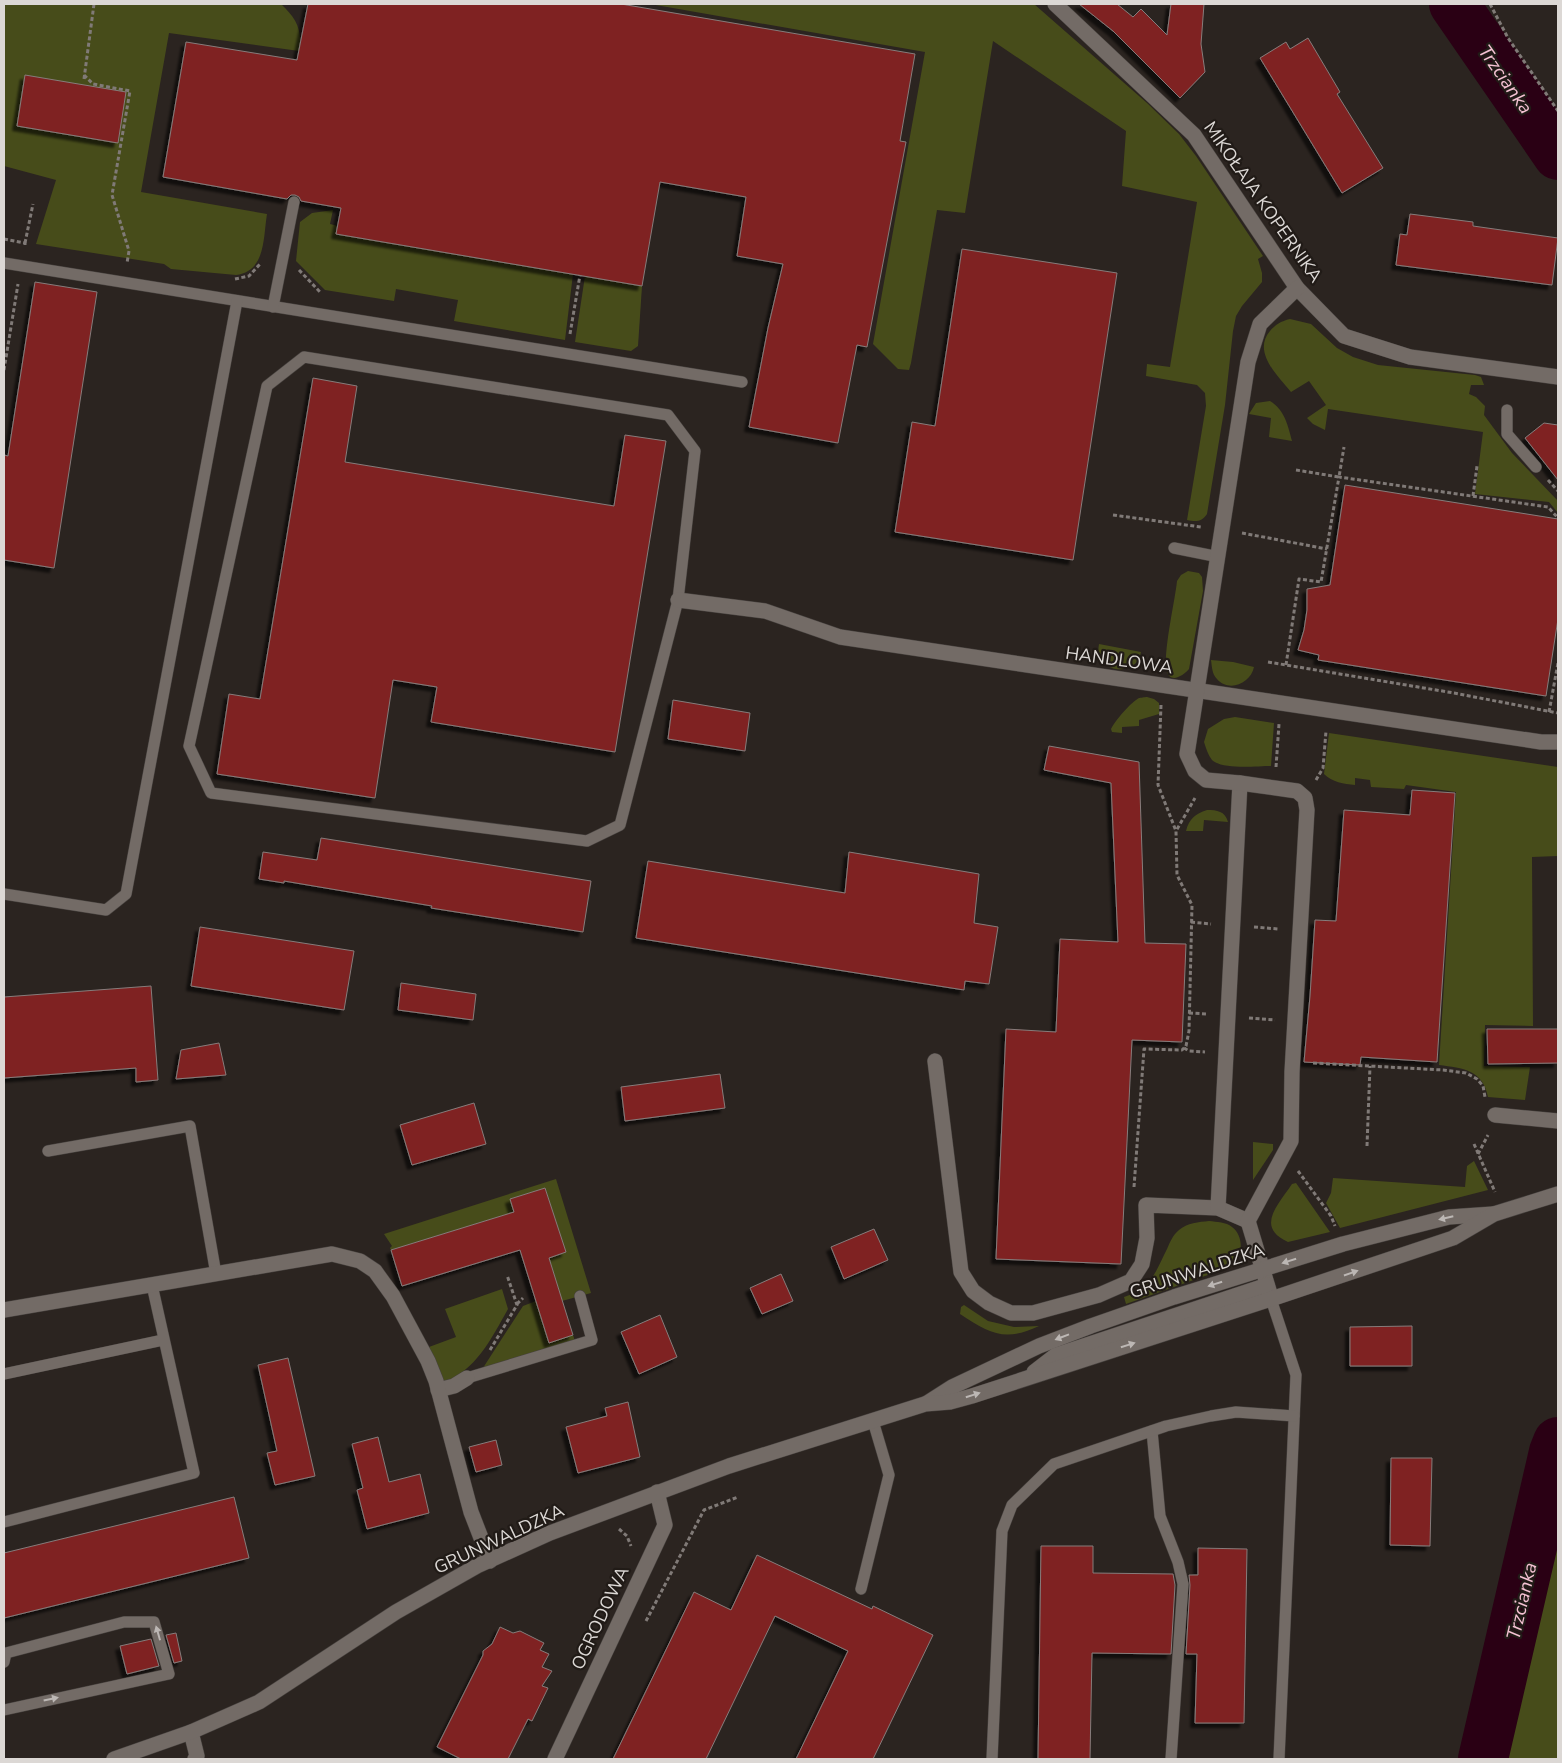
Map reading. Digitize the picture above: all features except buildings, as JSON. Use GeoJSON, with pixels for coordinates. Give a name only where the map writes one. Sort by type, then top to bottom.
{"type":"FeatureCollection","features":[{"type":"Feature","properties":{"kind":"street","name":"MIKOŁAJA KOPERNIKA"},"geometry":{"type":"LineString","coordinates":[[1056,4],[1194,135],[1297,288],[1344,336],[1410,357],[1558,377]]}},
{"type":"Feature","properties":{"kind":"street"},"geometry":{"type":"LineString","coordinates":[[1269,1292],[1248,1221],[1291,1141],[1295,1021],[1307,810],[1305,798],[1297,791],[1206,780],[1195,771],[1188,754],[1248,362],[1260,324],[1297,288]]}},
{"type":"Feature","properties":{"kind":"street","name":"HANDLOWA"},"geometry":{"type":"LineString","coordinates":[[678,600],[765,611],[840,637],[1540,742],[1558,742]]}},
{"type":"Feature","properties":{"kind":"street"},"geometry":{"type":"LineString","coordinates":[[1218,1208],[1240,783]]}},
{"type":"Feature","properties":{"kind":"street"},"geometry":{"type":"LineString","coordinates":[[935,1061],[961,1272],[973,1291],[989,1303],[1011,1313],[1033,1313],[1099,1295],[1131,1281],[1142,1264],[1146,1238],[1146,1205],[1218,1208],[1248,1221]]}},
{"type":"Feature","properties":{"kind":"street"},"geometry":{"type":"LineString","coordinates":[[1491,1110],[1558,1121]]}},
{"type":"Feature","properties":{"kind":"street","name":"GRUNWALDZKA"},"geometry":{"type":"LineString","coordinates":[[114,1759],[191,1732],[259,1702],[396,1612],[490,1561],[550,1533],[729,1466],[925,1404],[950,1402],[1024,1379],[1269,1292],[1453,1238],[1494,1214],[1558,1194]]}},
{"type":"Feature","properties":{"kind":"street","name":"GRUNWALDZKA"},"geometry":{"type":"LineString","coordinates":[[925,1404],[952,1387],[1039,1346],[1110,1320],[1343,1244],[1449,1217],[1494,1214]]}},
{"type":"Feature","properties":{"kind":"street"},"geometry":{"type":"LineString","coordinates":[[4,1310],[332,1254],[360,1261],[375,1271],[393,1296],[428,1361],[438,1390],[471,1512],[490,1561]]}},
{"type":"Feature","properties":{"kind":"street"},"geometry":{"type":"LineString","coordinates":[[438,1390],[454,1386],[467,1378]]}},
{"type":"Feature","properties":{"kind":"street","name":"OGRODOWA"},"geometry":{"type":"LineString","coordinates":[[555,1759],[665,1525],[657,1492]]}},
{"type":"Feature","properties":{"kind":"street"},"geometry":{"type":"LineString","coordinates":[[191,1732],[197,1756],[195,1759]]}},
{"type":"Feature","properties":{"kind":"lane"},"geometry":{"type":"LineString","coordinates":[[273,307],[294,202]]}},
{"type":"Feature","properties":{"kind":"lane"},"geometry":{"type":"LineString","coordinates":[[4,263],[742,382]]}},
{"type":"Feature","properties":{"kind":"lane"},"geometry":{"type":"LineString","coordinates":[[4,894],[106,910],[126,894],[237,301]]}},
{"type":"Feature","properties":{"kind":"lane"},"geometry":{"type":"LineString","coordinates":[[304,357],[668,415],[695,451],[678,600],[620,826],[587,841],[211,794],[189,746],[267,386],[304,357]]}},
{"type":"Feature","properties":{"kind":"lane"},"geometry":{"type":"LineString","coordinates":[[1507,410],[1507,434],[1536,467]]}},
{"type":"Feature","properties":{"kind":"lane"},"geometry":{"type":"LineString","coordinates":[[1174,548],[1219,557]]}},
{"type":"Feature","properties":{"kind":"lane"},"geometry":{"type":"LineString","coordinates":[[48,1151],[190,1126],[216,1274]]}},
{"type":"Feature","properties":{"kind":"lane"},"geometry":{"type":"LineString","coordinates":[[4,1522],[194,1473],[152,1285]]}},
{"type":"Feature","properties":{"kind":"lane"},"geometry":{"type":"LineString","coordinates":[[1269,1292],[1296,1375],[1279,1759]]}},
{"type":"Feature","properties":{"kind":"lane"},"geometry":{"type":"LineString","coordinates":[[467,1378],[592,1340],[580,1296]]}},
{"type":"Feature","properties":{"kind":"lane"},"geometry":{"type":"LineString","coordinates":[[4,1374],[163,1340]]}},
{"type":"Feature","properties":{"kind":"lane"},"geometry":{"type":"LineString","coordinates":[[992,1759],[1002,1531],[1012,1505],[1054,1464],[1166,1426],[1236,1412],[1294,1416]]}},
{"type":"Feature","properties":{"kind":"lane"},"geometry":{"type":"LineString","coordinates":[[860,1589],[889,1475],[873,1421]]}},
{"type":"Feature","properties":{"kind":"lane"},"geometry":{"type":"LineString","coordinates":[[1152,1431],[1160,1516],[1178,1562],[1183,1584],[1171,1759]]}},
{"type":"Feature","properties":{"kind":"lane"},"geometry":{"type":"LineString","coordinates":[[4,1662],[6,1653],[34,1645],[124,1622],[154,1622],[169,1674],[4,1710]]}},
{"type":"Feature","properties":{"kind":"path"},"geometry":{"type":"LineString","coordinates":[[94,4],[84,77],[94,84],[130,91],[112,195],[129,251],[127,264]]}},
{"type":"Feature","properties":{"kind":"path"},"geometry":{"type":"LineString","coordinates":[[1490,4],[1508,38],[1558,111]]}},
{"type":"Feature","properties":{"kind":"path"},"geometry":{"type":"LineString","coordinates":[[33,204],[25,244],[34,247]]}},
{"type":"Feature","properties":{"kind":"path"},"geometry":{"type":"LineString","coordinates":[[226,278],[236,279],[249,276],[260,266],[262,256]]}},
{"type":"Feature","properties":{"kind":"path"},"geometry":{"type":"LineString","coordinates":[[118,262],[136,265]]}},
{"type":"Feature","properties":{"kind":"path"},"geometry":{"type":"LineString","coordinates":[[4,370],[21,266]]}},
{"type":"Feature","properties":{"kind":"path"},"geometry":{"type":"LineString","coordinates":[[566,354],[580,275]]}},
{"type":"Feature","properties":{"kind":"path"},"geometry":{"type":"LineString","coordinates":[[4,334],[9,335]]}},
{"type":"Feature","properties":{"kind":"path"},"geometry":{"type":"LineString","coordinates":[[1286,665],[1299,579],[1321,582],[1344,447]]}},
{"type":"Feature","properties":{"kind":"path"},"geometry":{"type":"LineString","coordinates":[[1473,496],[1477,466]]}},
{"type":"Feature","properties":{"kind":"path"},"geometry":{"type":"LineString","coordinates":[[1296,470],[1339,478],[1548,507],[1558,518]]}},
{"type":"Feature","properties":{"kind":"path"},"geometry":{"type":"LineString","coordinates":[[1113,515],[1223,530],[1327,548]]}},
{"type":"Feature","properties":{"kind":"path"},"geometry":{"type":"LineString","coordinates":[[1268,662],[1454,693],[1558,714]]}},
{"type":"Feature","properties":{"kind":"path"},"geometry":{"type":"LineString","coordinates":[[1549,712],[1558,663]]}},
{"type":"Feature","properties":{"kind":"path"},"geometry":{"type":"LineString","coordinates":[[1134,1194],[1144,1049],[1182,1050],[1186,1046],[1189,1031],[1192,905],[1178,875],[1176,831],[1158,785],[1162,685]]}},
{"type":"Feature","properties":{"kind":"path"},"geometry":{"type":"LineString","coordinates":[[1274,787],[1279,721]]}},
{"type":"Feature","properties":{"kind":"path"},"geometry":{"type":"LineString","coordinates":[[1305,798],[1323,768],[1326,728]]}},
{"type":"Feature","properties":{"kind":"path"},"geometry":{"type":"LineString","coordinates":[[1176,831],[1206,780]]}},
{"type":"Feature","properties":{"kind":"path"},"geometry":{"type":"LineString","coordinates":[[1234,926],[1300,930]]}},
{"type":"Feature","properties":{"kind":"path"},"geometry":{"type":"LineString","coordinates":[[1228,1016],[1295,1021]]}},
{"type":"Feature","properties":{"kind":"path"},"geometry":{"type":"LineString","coordinates":[[1312,1063],[1443,1070],[1466,1073],[1477,1079],[1483,1086],[1491,1110]]}},
{"type":"Feature","properties":{"kind":"path"},"geometry":{"type":"LineString","coordinates":[[1367,1146],[1370,1066]]}},
{"type":"Feature","properties":{"kind":"path"},"geometry":{"type":"LineString","coordinates":[[1478,1154],[1488,1138],[1488,1130]]}},
{"type":"Feature","properties":{"kind":"path"},"geometry":{"type":"LineString","coordinates":[[1474,1144],[1495,1193]]}},
{"type":"Feature","properties":{"kind":"path"},"geometry":{"type":"LineString","coordinates":[[1304,1179],[1331,1216],[1339,1233]]}},
{"type":"Feature","properties":{"kind":"path"},"geometry":{"type":"LineString","coordinates":[[507,1275],[517,1304]]}},
{"type":"Feature","properties":{"kind":"path"},"geometry":{"type":"LineString","coordinates":[[467,1378],[498,1339],[517,1304],[523,1298]]}},
{"type":"Feature","properties":{"kind":"path"},"geometry":{"type":"LineString","coordinates":[[643,1628],[704,1510],[738,1497]]}},
{"type":"Feature","properties":{"kind":"green space"},"geometry":{"type":"Polygon","coordinates":[[[4,4],[281,4],[286,9],[294,19],[299,31],[299,51],[169,33],[141,192],[267,214],[261,252],[253,267],[246,272],[236,275],[171,269],[164,264],[36,244],[56,180],[4,166],[4,4]]]}},
{"type":"Feature","properties":{"kind":"green space"},"geometry":{"type":"Polygon","coordinates":[[[650,4],[1034,4],[1147,103],[1179,134],[1196,156],[1263,256],[1258,259],[1262,273],[1262,282],[1236,316],[1225,405],[1205,517],[1198,521],[1187,520],[1206,406],[1205,393],[1197,385],[1146,376],[1147,364],[1170,367],[1197,202],[1122,186],[1126,131],[993,41],[965,213],[937,210],[911,363],[909,370],[898,369],[873,344],[925,52],[650,4]]]}},
{"type":"Feature","properties":{"kind":"green space"},"geometry":{"type":"Polygon","coordinates":[[[333,210],[330,224],[573,274],[565,340],[454,321],[458,300],[396,289],[394,301],[325,290],[296,261],[300,222],[312,213],[333,210]]]}},
{"type":"Feature","properties":{"kind":"green space"},"geometry":{"type":"Polygon","coordinates":[[[585,276],[642,286],[638,346],[631,351],[575,342],[585,276]]]}},
{"type":"Feature","properties":{"kind":"green space"},"geometry":{"type":"Polygon","coordinates":[[[1290,319],[1311,324],[1337,348],[1353,357],[1378,365],[1481,377],[1484,385],[1471,385],[1469,394],[1476,397],[1485,406],[1484,415],[1512,453],[1558,501],[1558,513],[1549,502],[1475,494],[1483,432],[1328,409],[1325,430],[1313,424],[1307,418],[1326,405],[1309,381],[1291,392],[1274,371],[1265,355],[1265,339],[1270,331],[1278,324],[1290,319]]]}},
{"type":"Feature","properties":{"kind":"green space"},"geometry":{"type":"Polygon","coordinates":[[[1270,401],[1282,414],[1292,441],[1269,437],[1271,418],[1249,414],[1256,403],[1270,401]]]}},
{"type":"Feature","properties":{"kind":"green space"},"geometry":{"type":"Polygon","coordinates":[[[1188,571],[1199,573],[1202,577],[1203,591],[1189,669],[1181,676],[1174,678],[1169,676],[1167,672],[1167,641],[1177,581],[1181,575],[1188,571]]]}},
{"type":"Feature","properties":{"kind":"green space"},"geometry":{"type":"Polygon","coordinates":[[[1099,644],[1141,652],[1138,661],[1132,666],[1116,669],[1102,661],[1099,654],[1099,644]]]}},
{"type":"Feature","properties":{"kind":"green space"},"geometry":{"type":"Polygon","coordinates":[[[1211,660],[1233,662],[1254,667],[1249,678],[1233,686],[1222,683],[1215,677],[1211,660]]]}},
{"type":"Feature","properties":{"kind":"green space"},"geometry":{"type":"Polygon","coordinates":[[[1147,697],[1159,703],[1159,714],[1139,720],[1139,726],[1122,727],[1122,733],[1112,732],[1111,729],[1128,707],[1139,698],[1147,697]]]}},
{"type":"Feature","properties":{"kind":"green space"},"geometry":{"type":"Polygon","coordinates":[[[1235,717],[1274,723],[1271,766],[1232,766],[1212,760],[1204,742],[1208,729],[1224,719],[1235,717]]]}},
{"type":"Feature","properties":{"kind":"green space"},"geometry":{"type":"Polygon","coordinates":[[[1329,733],[1558,767],[1558,856],[1532,857],[1533,1026],[1485,1025],[1484,1066],[1530,1067],[1525,1100],[1488,1097],[1482,1081],[1471,1072],[1456,1067],[1439,1065],[1456,792],[1406,785],[1404,789],[1371,787],[1370,780],[1355,778],[1355,785],[1334,781],[1324,774],[1329,733]]]}},
{"type":"Feature","properties":{"kind":"green space"},"geometry":{"type":"Polygon","coordinates":[[[1207,810],[1220,812],[1225,815],[1228,822],[1204,820],[1203,831],[1186,831],[1193,818],[1207,810]]]}},
{"type":"Feature","properties":{"kind":"green space"},"geometry":{"type":"Polygon","coordinates":[[[1253,1142],[1273,1144],[1273,1150],[1253,1180],[1253,1142]]]}},
{"type":"Feature","properties":{"kind":"green space"},"geometry":{"type":"Polygon","coordinates":[[[1474,1161],[1488,1190],[1340,1228],[1326,1203],[1331,1193],[1333,1178],[1465,1187],[1467,1166],[1474,1161]]]}},
{"type":"Feature","properties":{"kind":"green space"},"geometry":{"type":"Polygon","coordinates":[[[556,1179],[591,1293],[562,1301],[549,1258],[566,1252],[545,1188],[510,1199],[514,1212],[391,1250],[392,1246],[384,1234],[556,1179]]]}},
{"type":"Feature","properties":{"kind":"green space"},"geometry":{"type":"Polygon","coordinates":[[[1296,1183],[1330,1232],[1288,1242],[1278,1236],[1273,1230],[1271,1223],[1272,1215],[1292,1184],[1296,1183]]]}},
{"type":"Feature","properties":{"kind":"green space"},"geometry":{"type":"Polygon","coordinates":[[[1209,1221],[1230,1225],[1239,1235],[1240,1252],[1233,1266],[1126,1304],[1124,1297],[1140,1290],[1151,1279],[1177,1232],[1189,1224],[1209,1221]]]}},
{"type":"Feature","properties":{"kind":"green space"},"geometry":{"type":"Polygon","coordinates":[[[502,1289],[508,1309],[489,1342],[464,1371],[442,1383],[429,1347],[456,1337],[445,1309],[502,1289]]]}},
{"type":"Feature","properties":{"kind":"green space"},"geometry":{"type":"Polygon","coordinates":[[[536,1301],[549,1343],[573,1335],[575,1341],[481,1371],[523,1306],[536,1301]]]}},
{"type":"Feature","properties":{"kind":"green space"},"geometry":{"type":"Polygon","coordinates":[[[964,1305],[988,1321],[1014,1327],[1039,1326],[1017,1334],[998,1334],[980,1327],[960,1314],[961,1307],[964,1305]]]}},
{"type":"Feature","properties":{"kind":"green space"},"geometry":{"type":"Polygon","coordinates":[[[1558,1449],[1558,1759],[1486,1759],[1558,1449]]]}},
{"type":"Feature","properties":{"kind":"waterway","name":"Trzcianka"},"geometry":{"type":"LineString","coordinates":[[1454,4],[1558,155]]}},
{"type":"Feature","properties":{"kind":"waterway","name":"Trzcianka"},"geometry":{"type":"LineString","coordinates":[[1483,1759],[1554,1452],[1558,1442]]}}]}
